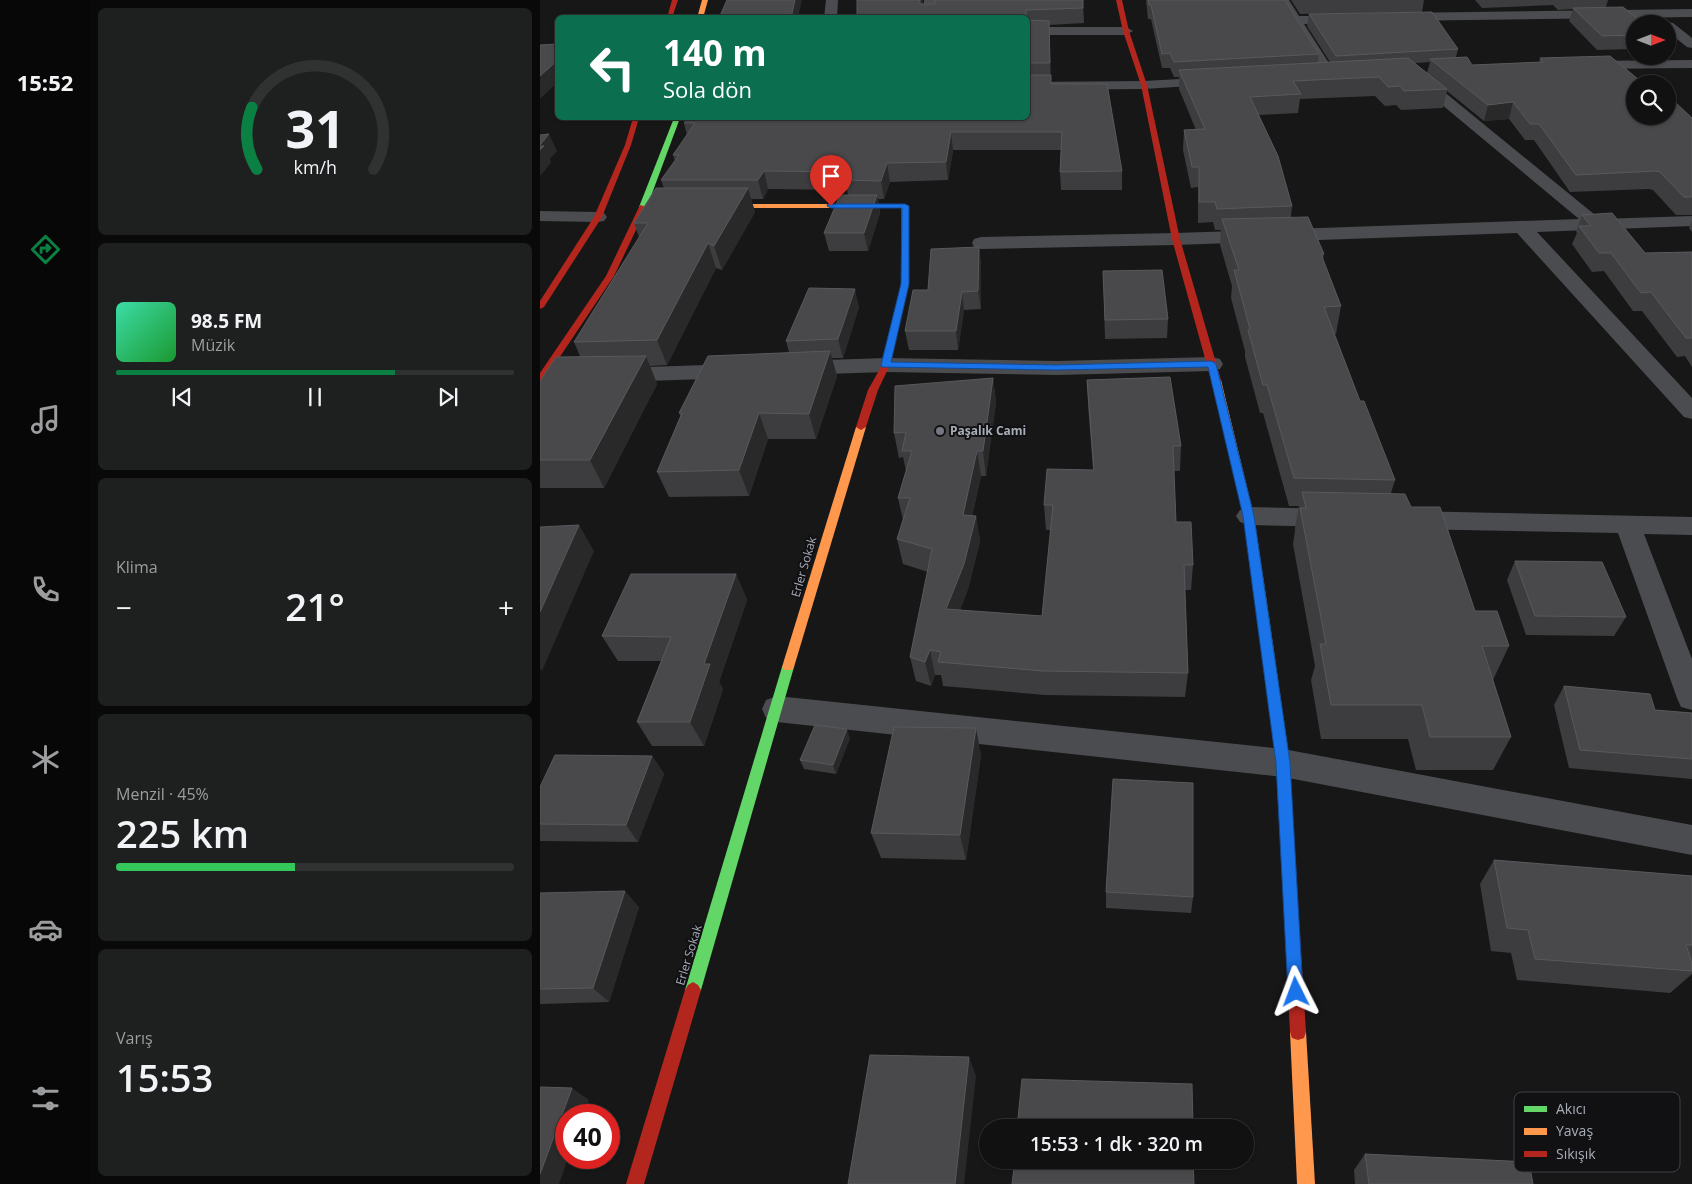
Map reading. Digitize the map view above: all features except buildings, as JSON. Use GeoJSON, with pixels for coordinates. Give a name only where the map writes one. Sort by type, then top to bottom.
{"type":"FeatureCollection","features":[{"type":"Feature","properties":{"kind":"street"},"geometry":{"type":"LineString","coordinates":[[670,15],[675,0]]}},
{"type":"Feature","properties":{"kind":"street"},"geometry":{"type":"LineString","coordinates":[[701,15],[705,0]]}},
{"type":"Feature","properties":{"kind":"street"},"geometry":{"type":"LineString","coordinates":[[830,15],[832,0]]}},
{"type":"Feature","properties":{"kind":"street"},"geometry":{"type":"LineString","coordinates":[[929,15],[930,0]]}},
{"type":"Feature","properties":{"kind":"street"},"geometry":{"type":"LineString","coordinates":[[1118,0],[1144,85],[1176,239],[1212,364],[1249,516],[1283,763],[1306,1184]]}},
{"type":"Feature","properties":{"kind":"street"},"geometry":{"type":"LineString","coordinates":[[1283,0],[1329,74]]}},
{"type":"Feature","properties":{"kind":"street"},"geometry":{"type":"LineString","coordinates":[[1631,0],[1654,15]]}},
{"type":"Feature","properties":{"kind":"street"},"geometry":{"type":"LineString","coordinates":[[1459,5],[1470,16]]}},
{"type":"Feature","properties":{"kind":"street"},"geometry":{"type":"LineString","coordinates":[[1383,18],[1692,12]]}},
{"type":"Feature","properties":{"kind":"street"},"geometry":{"type":"LineString","coordinates":[[1296,20],[1363,18]]}},
{"type":"Feature","properties":{"kind":"street"},"geometry":{"type":"LineString","coordinates":[[1030,31],[1126,30]]}},
{"type":"Feature","properties":{"kind":"street"},"geometry":{"type":"LineString","coordinates":[[1676,32],[1692,44]]}},
{"type":"Feature","properties":{"kind":"street"},"geometry":{"type":"LineString","coordinates":[[1574,65],[1692,64]]}},
{"type":"Feature","properties":{"kind":"street"},"geometry":{"type":"LineString","coordinates":[[1622,65],[1633,75]]}},
{"type":"Feature","properties":{"kind":"street"},"geometry":{"type":"LineString","coordinates":[[1429,69],[1405,70],[1595,224]]}},
{"type":"Feature","properties":{"kind":"street"},"geometry":{"type":"LineString","coordinates":[[1310,76],[1347,73]]}},
{"type":"Feature","properties":{"kind":"street"},"geometry":{"type":"LineString","coordinates":[[1030,86],[1144,85],[1232,80]]}},
{"type":"Feature","properties":{"kind":"street"},"geometry":{"type":"LineString","coordinates":[[540,307],[598,217],[628,145],[635,120]]}},
{"type":"Feature","properties":{"kind":"street"},"geometry":{"type":"LineString","coordinates":[[541,378],[610,276],[649,205],[676,120]]}},
{"type":"Feature","properties":{"kind":"street","name":"Erler Sokak"},"geometry":{"type":"LineString","coordinates":[[635,1184],[836,506],[873,390],[886,365],[905,284],[905,206],[702,206]]}},
{"type":"Feature","properties":{"kind":"street"},"geometry":{"type":"LineString","coordinates":[[540,216],[598,217]]}},
{"type":"Feature","properties":{"kind":"street"},"geometry":{"type":"LineString","coordinates":[[981,243],[1176,239],[1692,221]]}},
{"type":"Feature","properties":{"kind":"street"},"geometry":{"type":"LineString","coordinates":[[1522,227],[1692,412]]}},
{"type":"Feature","properties":{"kind":"street"},"geometry":{"type":"LineString","coordinates":[[600,376],[886,365],[1056,368],[1212,364]]}},
{"type":"Feature","properties":{"kind":"street"},"geometry":{"type":"LineString","coordinates":[[541,378],[571,376]]}},
{"type":"Feature","properties":{"kind":"street"},"geometry":{"type":"LineString","coordinates":[[1249,516],[1358,519]]}},
{"type":"Feature","properties":{"kind":"street"},"geometry":{"type":"LineString","coordinates":[[1388,520],[1692,526]]}},
{"type":"Feature","properties":{"kind":"street"},"geometry":{"type":"LineString","coordinates":[[1628,525],[1692,698]]}},
{"type":"Feature","properties":{"kind":"street"},"geometry":{"type":"LineString","coordinates":[[777,709],[1283,763],[1692,840]]}},
{"type":"Feature","properties":{"kind":"traffic: fast"},"geometry":{"type":"LineString","coordinates":[[643,207],[676,120]]}},
{"type":"Feature","properties":{"kind":"traffic: fast"},"geometry":{"type":"LineString","coordinates":[[1262,610],[1283,763],[1286,820]]}},
{"type":"Feature","properties":{"kind":"traffic: fast"},"geometry":{"type":"LineString","coordinates":[[693,990],[788,667]]}},
{"type":"Feature","properties":{"kind":"traffic: slow"},"geometry":{"type":"LineString","coordinates":[[701,15],[705,0]]}},
{"type":"Feature","properties":{"kind":"traffic: slow"},"geometry":{"type":"LineString","coordinates":[[715,206],[835,206]]}},
{"type":"Feature","properties":{"kind":"traffic: slow"},"geometry":{"type":"LineString","coordinates":[[1216,380],[1249,516],[1262,610]]}},
{"type":"Feature","properties":{"kind":"traffic: slow"},"geometry":{"type":"LineString","coordinates":[[788,667],[861,427]]}},
{"type":"Feature","properties":{"kind":"traffic: slow"},"geometry":{"type":"LineString","coordinates":[[1298,1032],[1306,1184]]}},
{"type":"Feature","properties":{"kind":"traffic: jam"},"geometry":{"type":"LineString","coordinates":[[670,15],[675,0]]}},
{"type":"Feature","properties":{"kind":"traffic: jam"},"geometry":{"type":"LineString","coordinates":[[1119,0],[1126,31],[1144,85],[1176,239],[1216,380]]}},
{"type":"Feature","properties":{"kind":"traffic: jam"},"geometry":{"type":"LineString","coordinates":[[540,307],[598,217],[628,145],[635,120]]}},
{"type":"Feature","properties":{"kind":"traffic: jam"},"geometry":{"type":"LineString","coordinates":[[835,206],[905,206],[905,284],[886,365],[873,390],[861,427]]}},
{"type":"Feature","properties":{"kind":"traffic: jam"},"geometry":{"type":"LineString","coordinates":[[540,380],[610,276],[643,207]]}},
{"type":"Feature","properties":{"kind":"traffic: jam"},"geometry":{"type":"LineString","coordinates":[[1286,820],[1298,1032]]}},
{"type":"Feature","properties":{"kind":"traffic: jam"},"geometry":{"type":"LineString","coordinates":[[635,1184],[693,990]]}},
{"type":"Feature","properties":{"kind":"place","name":"Paşalık Cami"},"geometry":{"type":"Point","coordinates":[940,431]}},
{"type":"Feature","properties":{"kind":"route"},"geometry":{"type":"LineString","coordinates":[[831,206],[905,206],[905,284],[886,365],[1056,368],[1212,364],[1249,516],[1283,763],[1296,992]]}}]}
